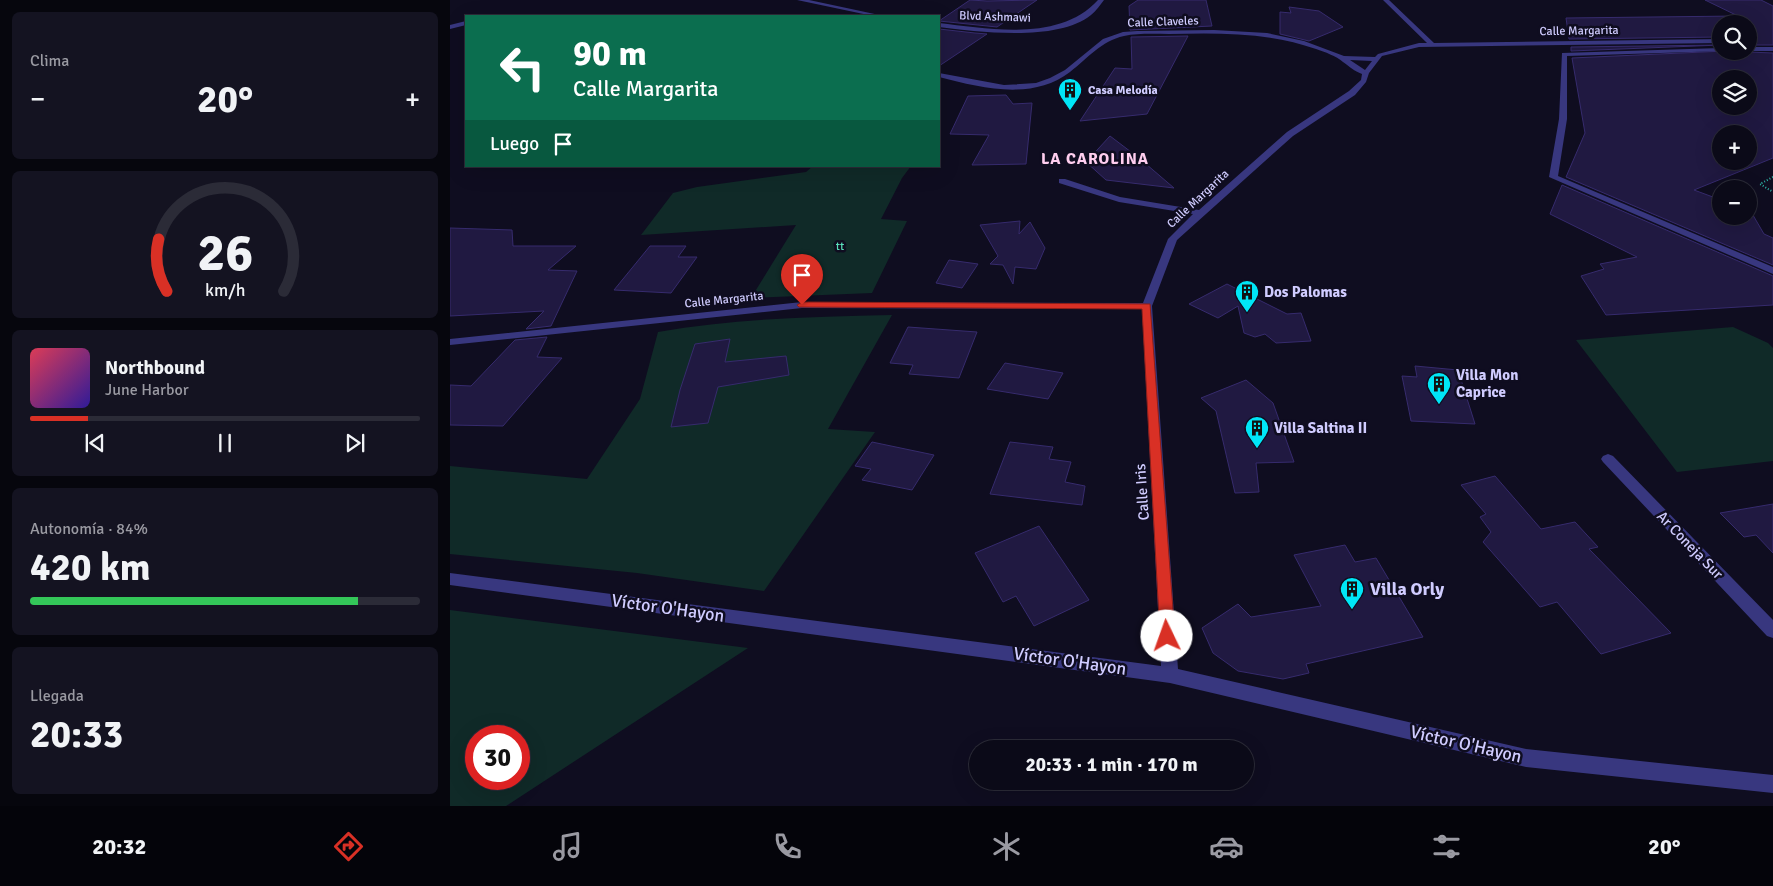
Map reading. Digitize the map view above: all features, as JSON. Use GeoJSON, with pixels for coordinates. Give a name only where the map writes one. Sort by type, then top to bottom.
{"type":"FeatureCollection","features":[{"type":"Feature","properties":{"kind":"street"},"geometry":{"type":"LineString","coordinates":[[800,0],[876,15]]}},
{"type":"Feature","properties":{"kind":"street","name":"Blvd Ashmawi"},"geometry":{"type":"LineString","coordinates":[[940,25],[993,30],[1046,28],[1087,15],[1094,10],[1101,0]]}},
{"type":"Feature","properties":{"kind":"street"},"geometry":{"type":"LineString","coordinates":[[1386,0],[1433,45]]}},
{"type":"Feature","properties":{"kind":"street"},"geometry":{"type":"LineString","coordinates":[[450,27],[465,23]]}},
{"type":"Feature","properties":{"kind":"street","name":"Calle Claveles"},"geometry":{"type":"LineString","coordinates":[[940,76],[985,86],[1013,88],[1032,86],[1049,82],[1067,71],[1100,41],[1125,34],[1199,31],[1261,36],[1302,42],[1342,58],[1376,59]]}},
{"type":"Feature","properties":{"kind":"street","name":"Calle Margarita"},"geometry":{"type":"LineString","coordinates":[[450,342],[802,305],[1147,306],[1173,239],[1290,134],[1352,93],[1364,81],[1366,73],[1380,55],[1402,49],[1433,45],[1712,41]]}},
{"type":"Feature","properties":{"kind":"street"},"geometry":{"type":"LineString","coordinates":[[1757,49],[1773,49]]}},
{"type":"Feature","properties":{"kind":"street"},"geometry":{"type":"LineString","coordinates":[[1712,50],[1564,54],[1563,119],[1553,177],[1773,271]]}},
{"type":"Feature","properties":{"kind":"street","name":"Calle Claveles"},"geometry":{"type":"LineString","coordinates":[[1342,58],[1355,70],[1366,73]]}},
{"type":"Feature","properties":{"kind":"street"},"geometry":{"type":"LineString","coordinates":[[1062,181],[1119,199],[1201,213]]}},
{"type":"Feature","properties":{"kind":"street","name":"Calle Iris"},"geometry":{"type":"LineString","coordinates":[[1147,306],[1170,675]]}},
{"type":"Feature","properties":{"kind":"street","name":"Ar Coneja Sur"},"geometry":{"type":"LineString","coordinates":[[1608,459],[1773,631]]}},
{"type":"Feature","properties":{"kind":"street","name":"Víctor O'Hayon"},"geometry":{"type":"LineString","coordinates":[[450,579],[1170,675],[1526,758],[1773,784]]}},
{"type":"Feature","properties":{"kind":"path"},"geometry":{"type":"LineString","coordinates":[[1773,177],[1760,184],[1773,192]]}},
{"type":"Feature","properties":{"kind":"green space","name":"tt"},"geometry":{"type":"Polygon","coordinates":[[[812,167],[910,167],[902,178],[881,219],[907,221],[872,293],[751,298],[796,225],[641,235],[673,193],[697,187],[806,172],[812,167]]]}},
{"type":"Feature","properties":{"kind":"green space"},"geometry":{"type":"Polygon","coordinates":[[[892,315],[828,429],[875,432],[764,591],[637,573],[450,554],[450,466],[587,479],[640,399],[658,332],[746,321],[892,315]]]}},
{"type":"Feature","properties":{"kind":"green space"},"geometry":{"type":"Polygon","coordinates":[[[1733,327],[1768,343],[1773,348],[1773,461],[1677,472],[1576,340],[1733,327]]]}},
{"type":"Feature","properties":{"kind":"green space"},"geometry":{"type":"Polygon","coordinates":[[[450,610],[748,648],[506,806],[450,806],[450,610]]]}},
{"type":"Feature","properties":{"kind":"building"},"geometry":{"type":"Polygon","coordinates":[[[970,0],[1037,0],[997,27],[940,20],[970,0]]]}},
{"type":"Feature","properties":{"kind":"building"},"geometry":{"type":"Polygon","coordinates":[[[1138,0],[1206,0],[1212,26],[1130,30],[1129,6],[1138,0]]]}},
{"type":"Feature","properties":{"kind":"building"},"geometry":{"type":"Polygon","coordinates":[[[1705,0],[1761,0],[1773,6],[1773,45],[1757,45],[1757,15],[1736,15],[1705,0]]]}},
{"type":"Feature","properties":{"kind":"building"},"geometry":{"type":"Polygon","coordinates":[[[1289,7],[1319,11],[1343,27],[1309,41],[1280,34],[1280,12],[1291,13],[1289,7]]]}},
{"type":"Feature","properties":{"kind":"building"},"geometry":{"type":"Polygon","coordinates":[[[1712,16],[1712,37],[1569,39],[1566,18],[1712,16]]]}},
{"type":"Feature","properties":{"kind":"building"},"geometry":{"type":"Polygon","coordinates":[[[940,29],[987,34],[940,65],[940,29]]]}},
{"type":"Feature","properties":{"kind":"building"},"geometry":{"type":"Polygon","coordinates":[[[1188,36],[1147,114],[1080,121],[1115,68],[1132,69],[1131,37],[1188,36]]]}},
{"type":"Feature","properties":{"kind":"building"},"geometry":{"type":"Polygon","coordinates":[[[1712,45],[1571,51],[1571,47],[1712,45]]]}},
{"type":"Feature","properties":{"kind":"building"},"geometry":{"type":"Polygon","coordinates":[[[1712,52],[1712,60],[1757,60],[1757,52],[1773,53],[1773,158],[1757,164],[1757,125],[1712,125],[1712,170],[1743,170],[1719,180],[1712,180],[1712,183],[1694,190],[1712,197],[1712,225],[1757,225],[1757,222],[1764,234],[1773,238],[1773,265],[1566,177],[1585,133],[1572,58],[1712,52]]]}},
{"type":"Feature","properties":{"kind":"building"},"geometry":{"type":"Polygon","coordinates":[[[1006,95],[1013,104],[1032,103],[1026,164],[972,165],[989,135],[950,134],[968,96],[1006,95]]]}},
{"type":"Feature","properties":{"kind":"building"},"geometry":{"type":"Polygon","coordinates":[[[1110,136],[1174,188],[1106,180],[1086,162],[1110,136]]]}},
{"type":"Feature","properties":{"kind":"building"},"geometry":{"type":"Polygon","coordinates":[[[1562,185],[1773,276],[1773,305],[1606,315],[1581,276],[1604,269],[1600,264],[1637,257],[1550,214],[1562,185]]]}},
{"type":"Feature","properties":{"kind":"building"},"geometry":{"type":"Polygon","coordinates":[[[1020,221],[1019,234],[1030,222],[1045,248],[1036,269],[1015,267],[1013,284],[1003,265],[990,264],[998,256],[980,225],[1020,221]]]}},
{"type":"Feature","properties":{"kind":"building"},"geometry":{"type":"Polygon","coordinates":[[[450,228],[512,230],[513,246],[576,246],[548,270],[577,271],[551,326],[526,329],[544,311],[450,316],[450,228]]]}},
{"type":"Feature","properties":{"kind":"building"},"geometry":{"type":"Polygon","coordinates":[[[650,246],[686,246],[678,257],[697,257],[671,293],[614,290],[650,246]]]}},
{"type":"Feature","properties":{"kind":"building"},"geometry":{"type":"Polygon","coordinates":[[[949,260],[978,264],[962,288],[936,283],[949,260]]]}},
{"type":"Feature","properties":{"kind":"building","name":"Dos Palomas"},"geometry":{"type":"Polygon","coordinates":[[[1227,284],[1287,314],[1301,313],[1311,341],[1276,343],[1265,334],[1255,337],[1244,333],[1238,306],[1218,318],[1189,304],[1227,284]]]}},
{"type":"Feature","properties":{"kind":"building"},"geometry":{"type":"Polygon","coordinates":[[[908,327],[977,332],[959,378],[909,374],[913,365],[890,363],[908,327]]]}},
{"type":"Feature","properties":{"kind":"building"},"geometry":{"type":"Polygon","coordinates":[[[547,337],[537,357],[562,358],[503,426],[450,425],[450,385],[471,386],[515,340],[547,337]]]}},
{"type":"Feature","properties":{"kind":"building"},"geometry":{"type":"Polygon","coordinates":[[[730,339],[725,362],[786,356],[789,375],[718,387],[708,423],[671,427],[680,390],[695,344],[730,339]]]}},
{"type":"Feature","properties":{"kind":"building"},"geometry":{"type":"Polygon","coordinates":[[[1005,363],[1063,373],[1048,399],[987,389],[1005,363]]]}},
{"type":"Feature","properties":{"kind":"building","name":"Villa Mon Caprice"},"geometry":{"type":"Polygon","coordinates":[[[1415,366],[1458,370],[1475,424],[1411,421],[1402,376],[1417,377],[1415,366]]]}},
{"type":"Feature","properties":{"kind":"building","name":"Villa Saltina II"},"geometry":{"type":"Polygon","coordinates":[[[1246,380],[1273,403],[1294,462],[1256,463],[1259,492],[1235,493],[1216,411],[1201,398],[1246,380]]]}},
{"type":"Feature","properties":{"kind":"building"},"geometry":{"type":"Polygon","coordinates":[[[872,442],[934,455],[912,490],[862,480],[871,469],[855,466],[872,442]]]}},
{"type":"Feature","properties":{"kind":"building"},"geometry":{"type":"Polygon","coordinates":[[[1010,442],[1053,447],[1049,459],[1071,462],[1065,482],[1085,486],[1082,505],[990,494],[1010,442]]]}},
{"type":"Feature","properties":{"kind":"building"},"geometry":{"type":"Polygon","coordinates":[[[1495,476],[1541,529],[1575,522],[1598,547],[1589,549],[1671,633],[1601,654],[1557,602],[1540,607],[1483,542],[1491,532],[1480,517],[1486,514],[1461,485],[1495,476]]]}},
{"type":"Feature","properties":{"kind":"building"},"geometry":{"type":"Polygon","coordinates":[[[1773,504],[1773,553],[1756,535],[1744,537],[1720,513],[1773,504]]]}},
{"type":"Feature","properties":{"kind":"building"},"geometry":{"type":"Polygon","coordinates":[[[1039,526],[1089,600],[1034,626],[1016,596],[1003,602],[975,553],[1039,526]]]}},
{"type":"Feature","properties":{"kind":"building","name":"Villa Orly"},"geometry":{"type":"Polygon","coordinates":[[[1345,545],[1355,562],[1376,558],[1423,637],[1306,664],[1309,673],[1283,679],[1238,671],[1213,653],[1202,628],[1238,604],[1251,617],[1321,606],[1294,555],[1345,545]]]}},
{"type":"Feature","properties":{"kind":"place","name":"Casa Melodía"},"geometry":{"type":"Point","coordinates":[1070,111]}},
{"type":"Feature","properties":{"kind":"place","name":"Dos Palomas"},"geometry":{"type":"Point","coordinates":[1247,313]}},
{"type":"Feature","properties":{"kind":"place","name":"Villa Mon Caprice"},"geometry":{"type":"Point","coordinates":[1439,405]}},
{"type":"Feature","properties":{"kind":"place","name":"Villa Saltina II"},"geometry":{"type":"Point","coordinates":[1257,449]}},
{"type":"Feature","properties":{"kind":"place","name":"Villa Orly"},"geometry":{"type":"Point","coordinates":[1352,610]}},
{"type":"Feature","properties":{"kind":"district","name":"LA CAROLINA"},"geometry":{"type":"Point","coordinates":[1095,159]}},
{"type":"Feature","properties":{"kind":"route"},"geometry":{"type":"LineString","coordinates":[[802,305],[1147,306],[1167,636]]}}]}
